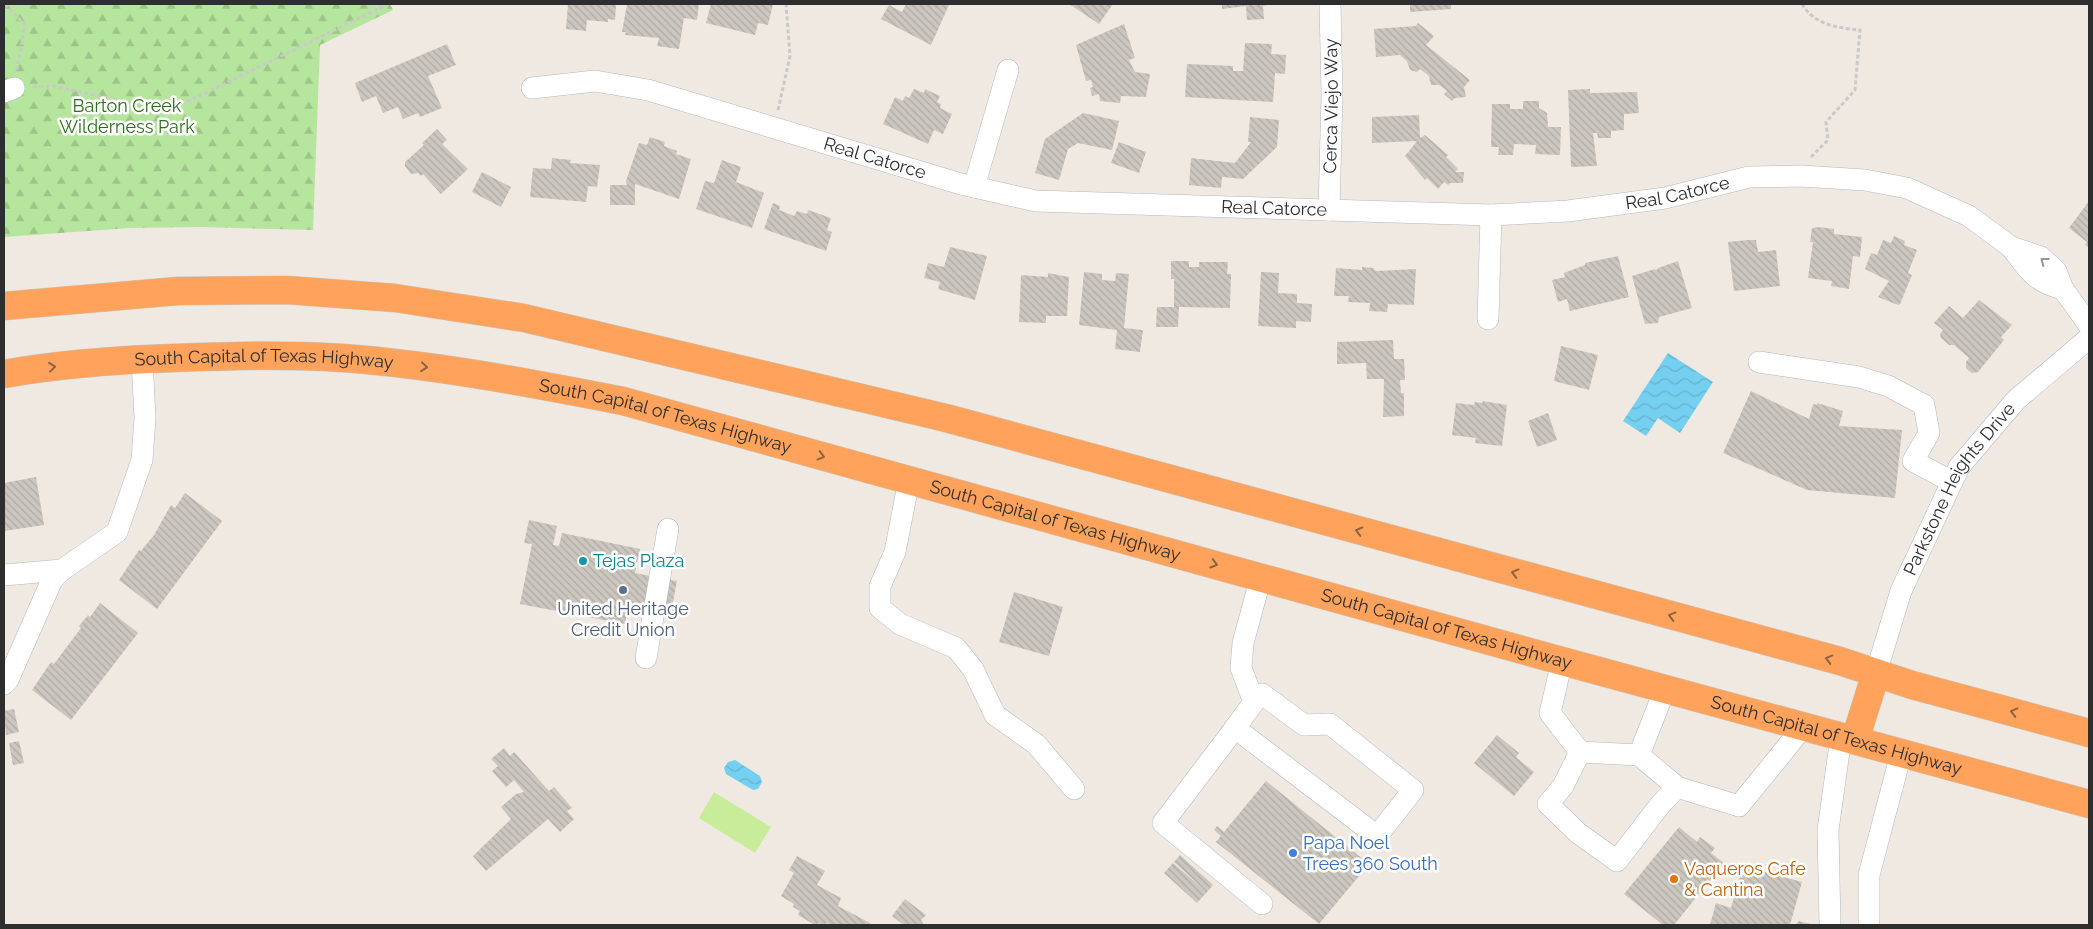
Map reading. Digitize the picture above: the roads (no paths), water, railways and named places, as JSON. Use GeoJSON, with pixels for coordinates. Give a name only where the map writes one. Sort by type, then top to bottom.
{"type":"FeatureCollection","features":[{"type":"Feature","properties":{"kind":"highway"},"geometry":{"type":"LineString","coordinates":[[4,306],[178,291],[287,290],[395,298],[524,318],[946,418],[2089,732]]}},
{"type":"Feature","properties":{"kind":"highway","name":"South Capital of Texas Highway"},"geometry":{"type":"LineString","coordinates":[[4,374],[31,369],[142,359],[242,356],[343,358],[444,369],[623,401],[1562,661],[2089,804]]}},
{"type":"Feature","properties":{"kind":"highway"},"geometry":{"type":"LineString","coordinates":[[1848,738],[1876,673]]}},
{"type":"Feature","properties":{"kind":"street","name":"Cerca Viejo Way"},"geometry":{"type":"LineString","coordinates":[[1329,210],[1332,96],[1330,4]]}},
{"type":"Feature","properties":{"kind":"street"},"geometry":{"type":"LineString","coordinates":[[974,187],[1008,70]]}},
{"type":"Feature","properties":{"kind":"street","name":"Real Catorce"},"geometry":{"type":"LineString","coordinates":[[532,88],[595,81],[648,90],[974,187],[1036,201],[1491,215],[1568,211],[1665,198],[1749,177],[1801,176],[1865,180],[1908,188],[1968,216],[2011,247],[2027,269],[2044,284],[2063,289],[2089,325]]}},
{"type":"Feature","properties":{"kind":"street"},"geometry":{"type":"LineString","coordinates":[[1488,319],[1491,215]]}},
{"type":"Feature","properties":{"kind":"street","name":"Parkstone Heights Drive"},"geometry":{"type":"LineString","coordinates":[[1876,673],[1901,591],[1958,467],[2016,400],[2089,338]]}},
{"type":"Feature","properties":{"kind":"street"},"geometry":{"type":"LineString","coordinates":[[4,684],[8,680],[52,580],[62,570],[118,532],[142,460],[144,418],[142,359]]}},
{"type":"Feature","properties":{"kind":"street"},"geometry":{"type":"LineString","coordinates":[[1759,362],[1859,377],[1888,386],[1924,405],[1929,433],[1913,461],[1952,482]]}},
{"type":"Feature","properties":{"kind":"street"},"geometry":{"type":"LineString","coordinates":[[909,480],[895,552],[880,586],[880,608],[900,624],[956,648],[974,669],[995,715],[1036,744],[1074,789]]}},
{"type":"Feature","properties":{"kind":"street"},"geometry":{"type":"LineString","coordinates":[[646,658],[668,529]]}},
{"type":"Feature","properties":{"kind":"street"},"geometry":{"type":"LineString","coordinates":[[4,575],[62,570]]}},
{"type":"Feature","properties":{"kind":"street"},"geometry":{"type":"LineString","coordinates":[[1254,702],[1241,668],[1243,643],[1261,577]]}},
{"type":"Feature","properties":{"kind":"street"},"geometry":{"type":"LineString","coordinates":[[1562,661],[1550,714],[1580,752],[1639,755],[1677,787],[1739,806],[1804,726]]}},
{"type":"Feature","properties":{"kind":"street"},"geometry":{"type":"LineString","coordinates":[[1639,755],[1665,689]]}},
{"type":"Feature","properties":{"kind":"street"},"geometry":{"type":"LineString","coordinates":[[1235,728],[1377,836],[1413,790],[1330,724],[1304,725],[1262,694],[1254,702],[1163,823],[1262,904]]}},
{"type":"Feature","properties":{"kind":"street"},"geometry":{"type":"LineString","coordinates":[[1830,925],[1828,830],[1848,738]]}},
{"type":"Feature","properties":{"kind":"street"},"geometry":{"type":"LineString","coordinates":[[1580,752],[1563,786],[1548,804],[1578,833],[1617,861],[1660,805],[1677,787]]}},
{"type":"Feature","properties":{"kind":"street"},"geometry":{"type":"LineString","coordinates":[[1869,925],[1869,875],[1901,754]]}},
{"type":"Feature","properties":{"kind":"water"},"geometry":{"type":"Polygon","coordinates":[[[1668,353],[1713,382],[1680,433],[1658,418],[1646,436],[1623,421],[1668,353]]]}},
{"type":"Feature","properties":{"kind":"water"},"geometry":{"type":"Polygon","coordinates":[[[735,760],[760,776],[762,782],[758,789],[753,790],[726,774],[724,768],[728,762],[735,760]]]}},
{"type":"Feature","properties":{"kind":"place","name":"Tejas Plaza"},"geometry":{"type":"Point","coordinates":[583,561]}},
{"type":"Feature","properties":{"kind":"place","name":"United Heritage Credit Union"},"geometry":{"type":"Point","coordinates":[623,590]}},
{"type":"Feature","properties":{"kind":"place","name":"Papa Noel Trees 360 South"},"geometry":{"type":"Point","coordinates":[1293,853]}},
{"type":"Feature","properties":{"kind":"place","name":"Vaqueros Cafe & Cantina"},"geometry":{"type":"Point","coordinates":[1674,879]}},
{"type":"Feature","properties":{"kind":"park label","name":"Barton Creek Wilderness Park"},"geometry":{"type":"Point","coordinates":[127,116]}}]}
